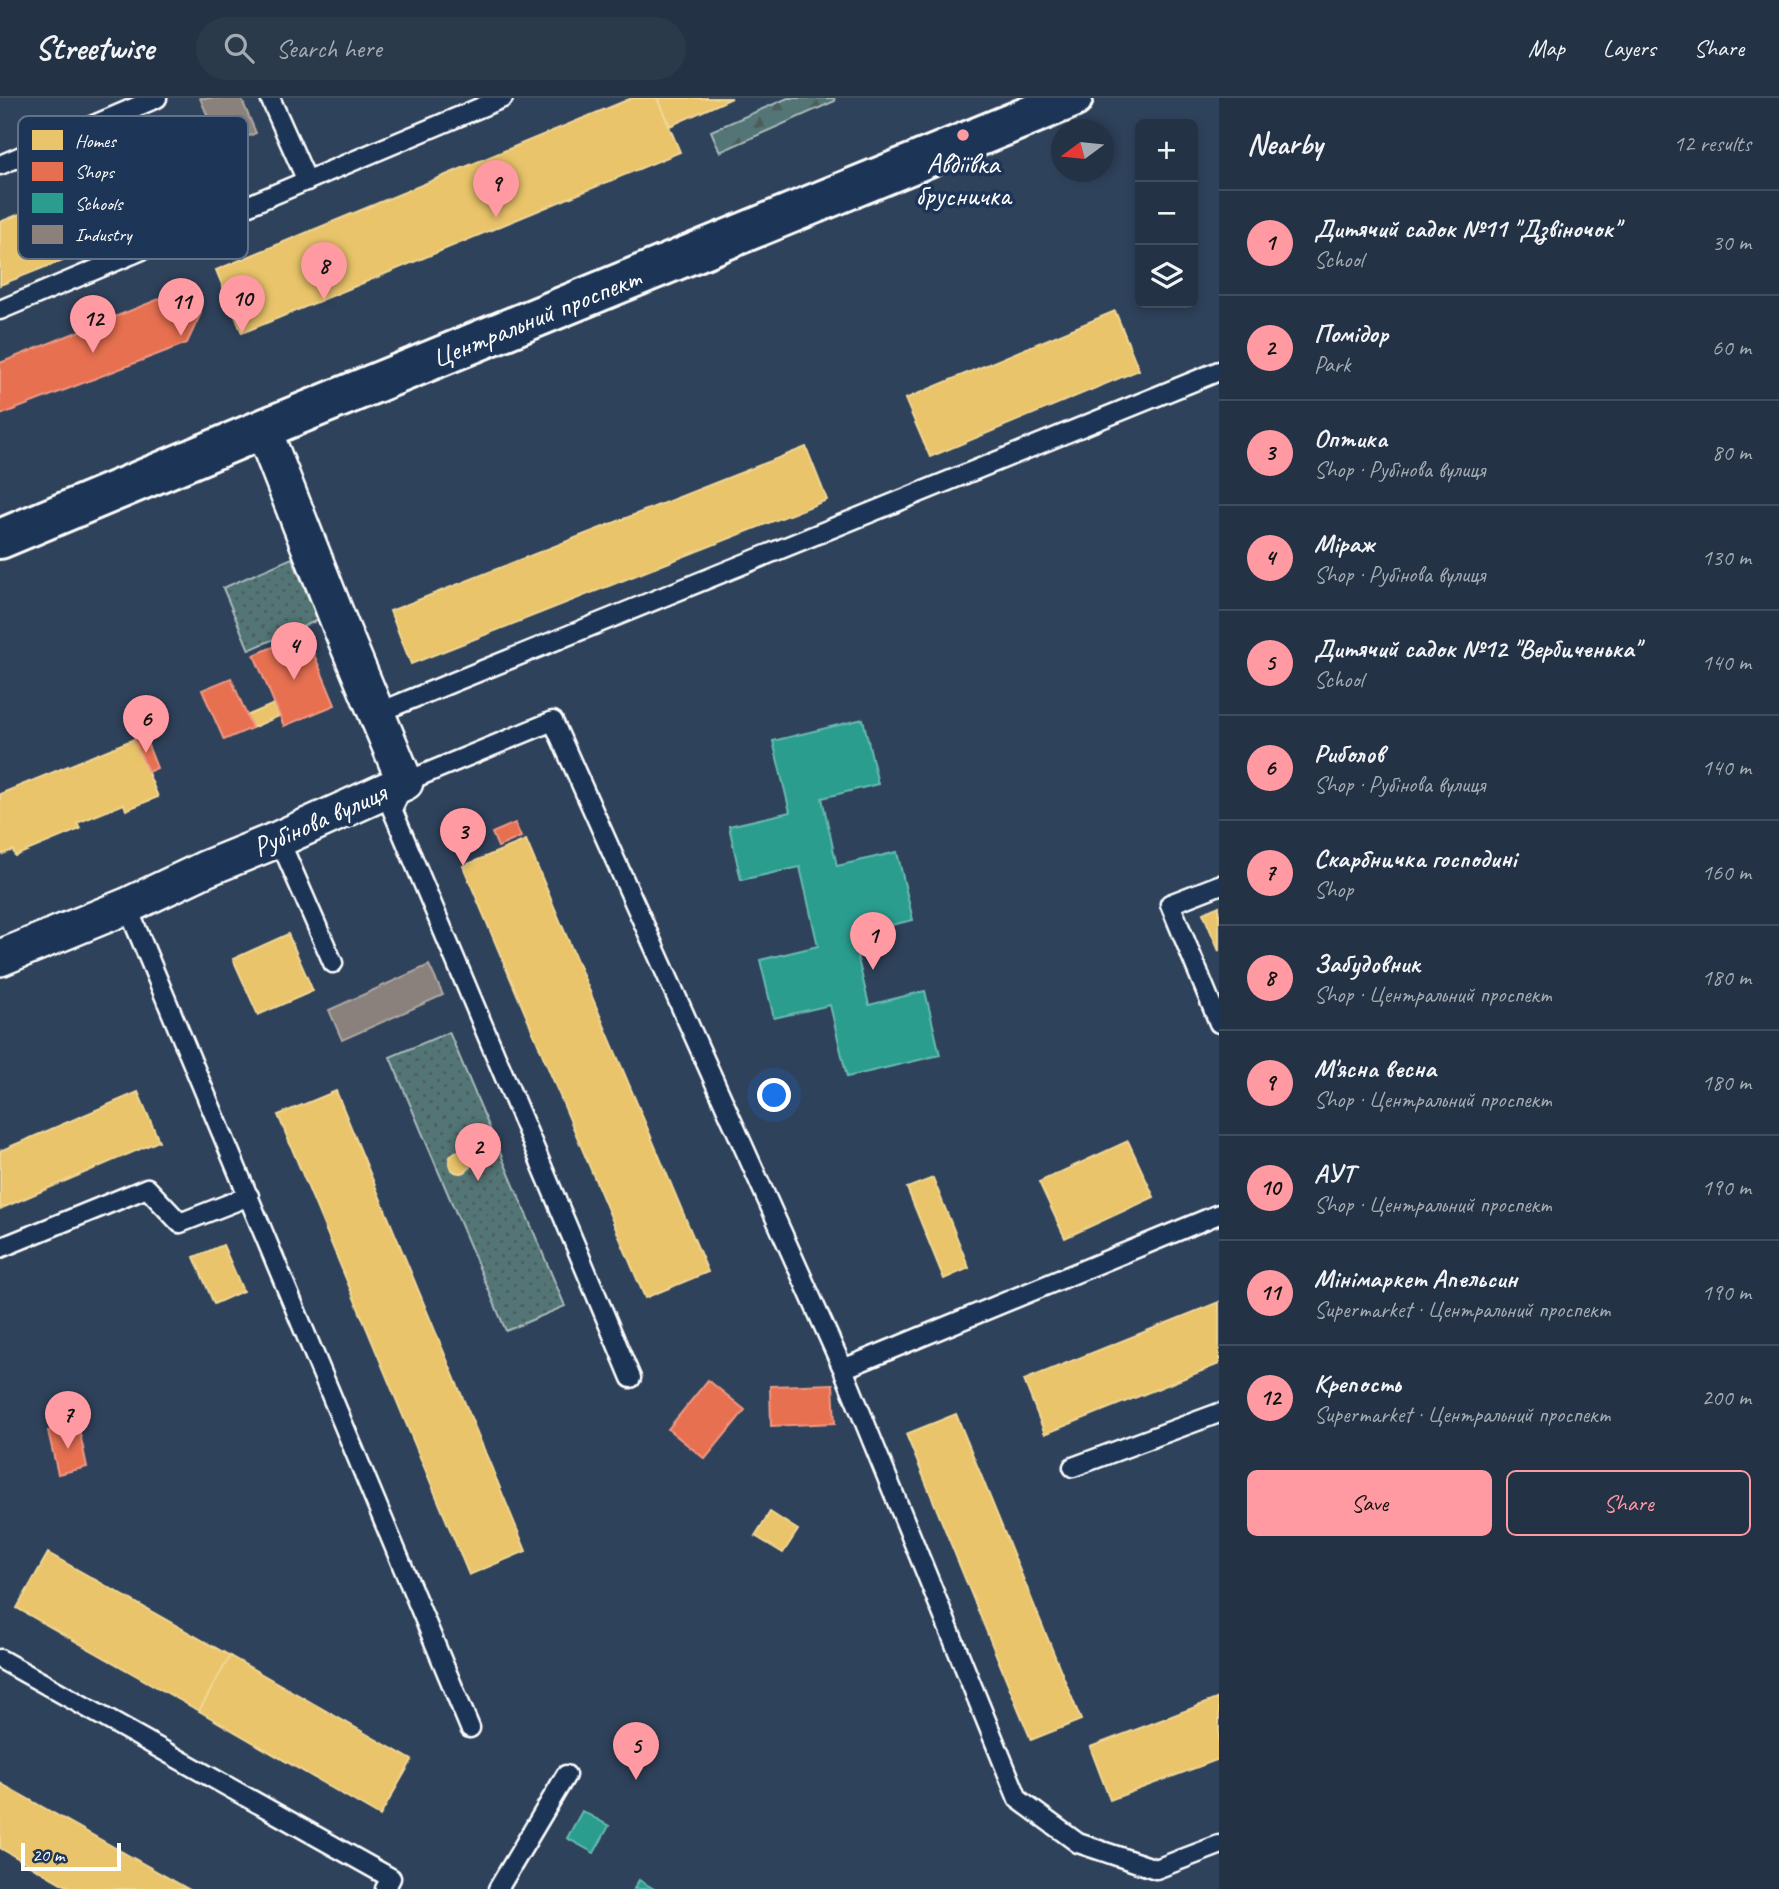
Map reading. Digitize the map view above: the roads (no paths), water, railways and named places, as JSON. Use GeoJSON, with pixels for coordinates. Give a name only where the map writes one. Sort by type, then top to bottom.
{"type":"FeatureCollection","features":[{"type":"Feature","properties":{"kind":"main road","name":"Центральний проспект"},"geometry":{"type":"LineString","coordinates":[[0,539],[1071,98]]}},
{"type":"Feature","properties":{"kind":"street","name":"Рубінова вулиця"},"geometry":{"type":"LineString","coordinates":[[0,958],[127,906],[405,782],[263,429]]}},
{"type":"Feature","properties":{"kind":"lane"},"geometry":{"type":"LineString","coordinates":[[114,116],[157,98]]}},
{"type":"Feature","properties":{"kind":"lane"},"geometry":{"type":"LineString","coordinates":[[270,98],[307,181]]}},
{"type":"Feature","properties":{"kind":"lane"},"geometry":{"type":"LineString","coordinates":[[248,206],[503,98]]}},
{"type":"Feature","properties":{"kind":"lane"},"geometry":{"type":"LineString","coordinates":[[0,164],[18,156]]}},
{"type":"Feature","properties":{"kind":"lane"},"geometry":{"type":"LineString","coordinates":[[0,310],[121,259]]}},
{"type":"Feature","properties":{"kind":"lane"},"geometry":{"type":"LineString","coordinates":[[377,713],[1219,371]]}},
{"type":"Feature","properties":{"kind":"lane"},"geometry":{"type":"LineString","coordinates":[[631,1378],[392,809],[405,782],[553,720],[843,1369],[1018,1799],[1078,1843],[1156,1869],[1219,1845]]}},
{"type":"Feature","properties":{"kind":"lane"},"geometry":{"type":"LineString","coordinates":[[279,839],[333,963]]}},
{"type":"Feature","properties":{"kind":"lane"},"geometry":{"type":"LineString","coordinates":[[1219,885],[1170,904],[1219,1023]]}},
{"type":"Feature","properties":{"kind":"lane"},"geometry":{"type":"LineString","coordinates":[[127,906],[470,1728]]}},
{"type":"Feature","properties":{"kind":"lane"},"geometry":{"type":"LineString","coordinates":[[0,1248],[147,1188],[180,1223],[249,1196]]}},
{"type":"Feature","properties":{"kind":"lane"},"geometry":{"type":"LineString","coordinates":[[843,1369],[1219,1214]]}},
{"type":"Feature","properties":{"kind":"lane"},"geometry":{"type":"LineString","coordinates":[[1073,1467],[1219,1412]]}},
{"type":"Feature","properties":{"kind":"lane"},"geometry":{"type":"LineString","coordinates":[[0,1659],[391,1878],[385,1889]]}},
{"type":"Feature","properties":{"kind":"lane"},"geometry":{"type":"LineString","coordinates":[[498,1889],[566,1775]]}},
{"type":"Feature","properties":{"kind":"place","name":"Авдіївка брусничка"},"geometry":{"type":"Point","coordinates":[963,135]}},
{"type":"Feature","properties":{"kind":"place","name":"М'ясна весна"},"geometry":{"type":"Point","coordinates":[496,218]}},
{"type":"Feature","properties":{"kind":"place","name":"Забудовник"},"geometry":{"type":"Point","coordinates":[324,300]}},
{"type":"Feature","properties":{"kind":"place","name":"АУТ"},"geometry":{"type":"Point","coordinates":[242,333]}},
{"type":"Feature","properties":{"kind":"place","name":"Мінімаркет Апельсин"},"geometry":{"type":"Point","coordinates":[181,336]}},
{"type":"Feature","properties":{"kind":"place","name":"Крепость"},"geometry":{"type":"Point","coordinates":[93,353]}},
{"type":"Feature","properties":{"kind":"place","name":"Міраж"},"geometry":{"type":"Point","coordinates":[294,680]}},
{"type":"Feature","properties":{"kind":"place","name":"Риболов"},"geometry":{"type":"Point","coordinates":[146,753]}},
{"type":"Feature","properties":{"kind":"place","name":"Оптика"},"geometry":{"type":"Point","coordinates":[463,866]}},
{"type":"Feature","properties":{"kind":"place","name":"Дитячий садок №11 \"Дзвіночок\""},"geometry":{"type":"Point","coordinates":[873,970]}},
{"type":"Feature","properties":{"kind":"place","name":"Помідор"},"geometry":{"type":"Point","coordinates":[478,1181]}},
{"type":"Feature","properties":{"kind":"place","name":"Скарбничка господині"},"geometry":{"type":"Point","coordinates":[68,1449]}},
{"type":"Feature","properties":{"kind":"place","name":"Дитячий садок №12 \"Вербиченька\""},"geometry":{"type":"Point","coordinates":[636,1780]}}]}
